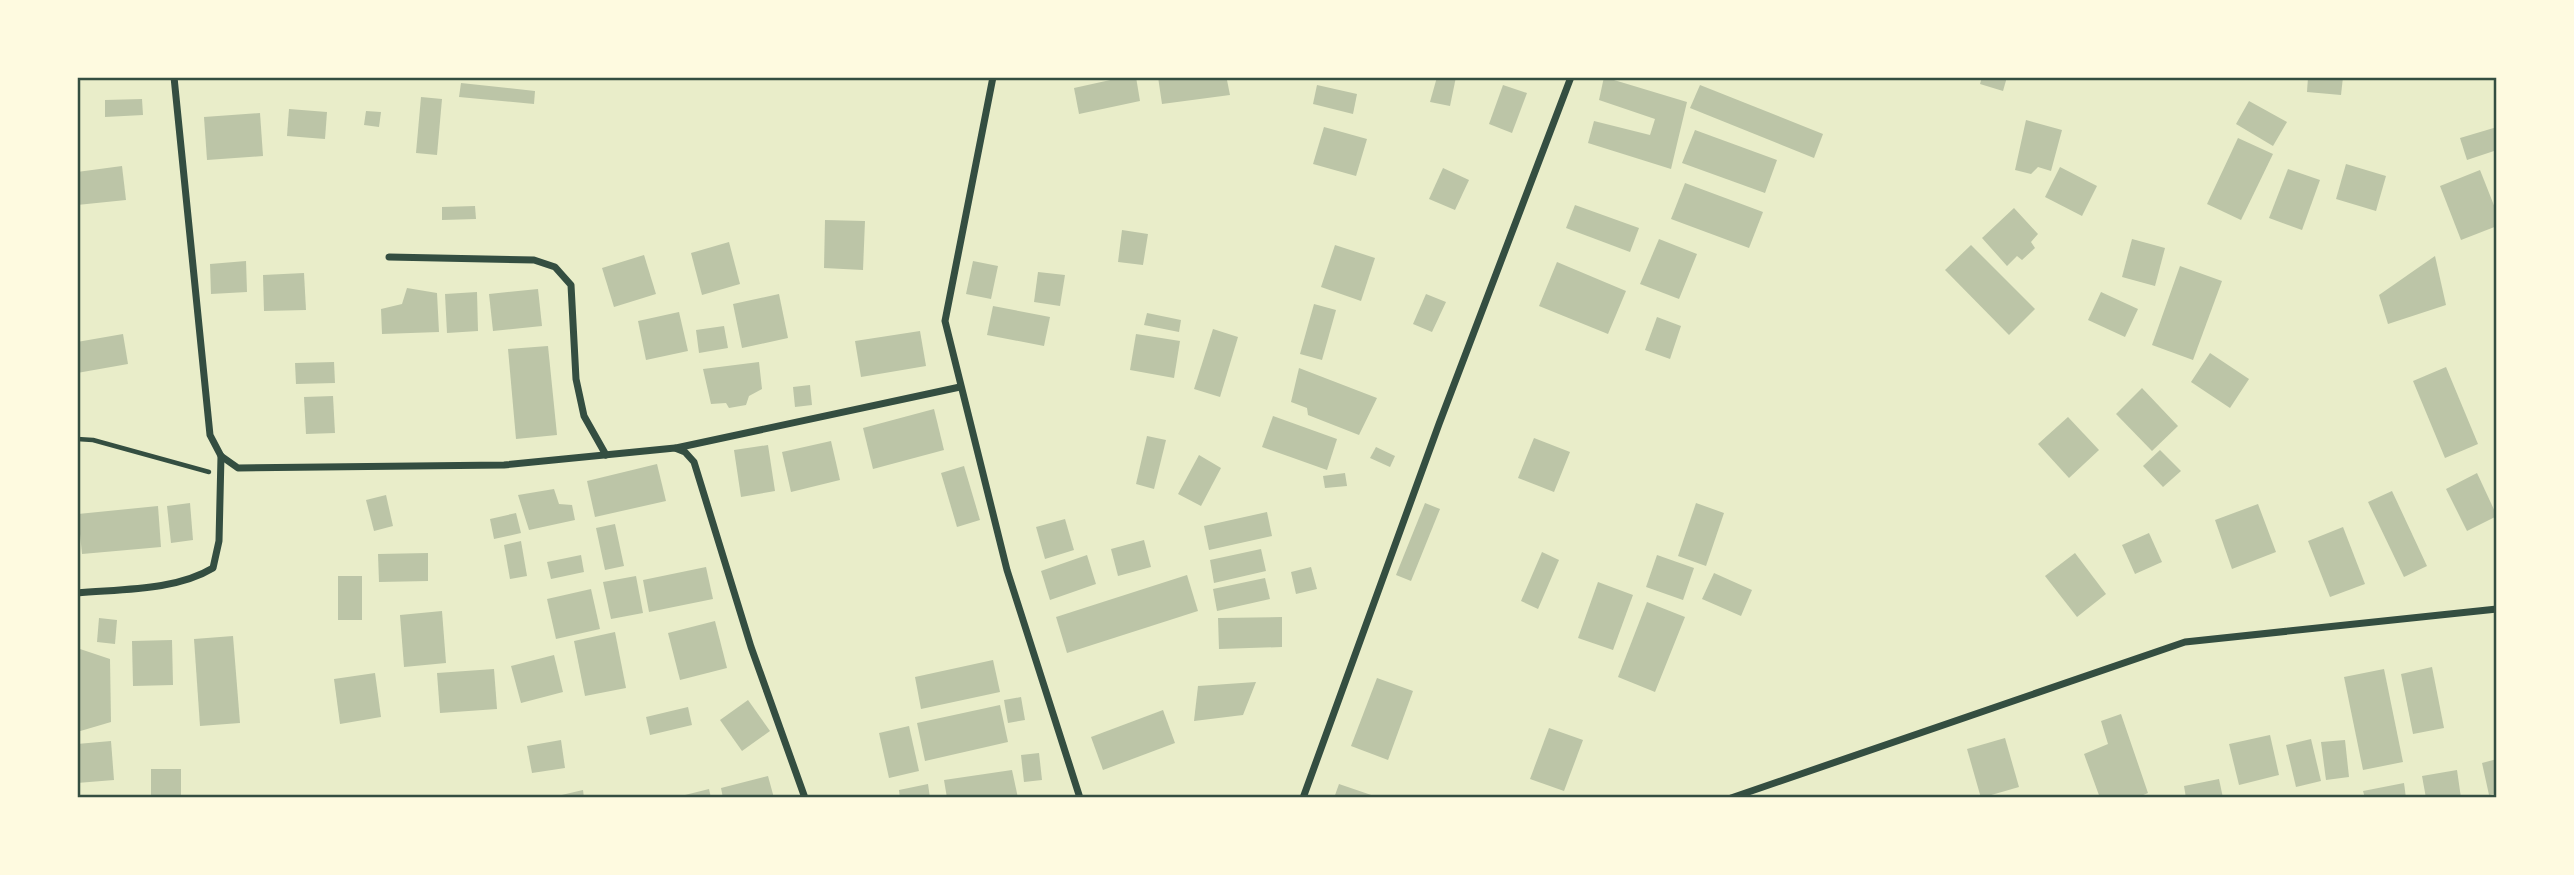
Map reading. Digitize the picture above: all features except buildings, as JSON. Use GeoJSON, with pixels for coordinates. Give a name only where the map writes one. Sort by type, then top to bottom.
{"type":"FeatureCollection","features":[{"type":"Feature","properties":{"kind":"street"},"geometry":{"type":"LineString","coordinates":[[174,77],[210,435],[221,456],[238,468],[504,465],[675,448],[960,387]]}},
{"type":"Feature","properties":{"kind":"street"},"geometry":{"type":"LineString","coordinates":[[993,77],[945,321],[1007,570],[1080,798]]}},
{"type":"Feature","properties":{"kind":"street"},"geometry":{"type":"LineString","coordinates":[[1303,798],[1443,411],[1571,77]]}},
{"type":"Feature","properties":{"kind":"street"},"geometry":{"type":"LineString","coordinates":[[389,257],[534,260],[555,267],[571,285],[576,379],[584,416],[606,455]]}},
{"type":"Feature","properties":{"kind":"street"},"geometry":{"type":"LineString","coordinates":[[675,448],[685,452],[694,462],[751,647],[805,798]]}},
{"type":"Feature","properties":{"kind":"street"},"geometry":{"type":"LineString","coordinates":[[77,593],[153,585],[199,576],[213,568],[219,541],[221,456]]}},
{"type":"Feature","properties":{"kind":"street"},"geometry":{"type":"LineString","coordinates":[[1731,798],[2185,642],[2497,609]]}},
{"type":"Feature","properties":{"kind":"path"},"geometry":{"type":"LineString","coordinates":[[77,439],[93,440],[220,475]]}}]}
